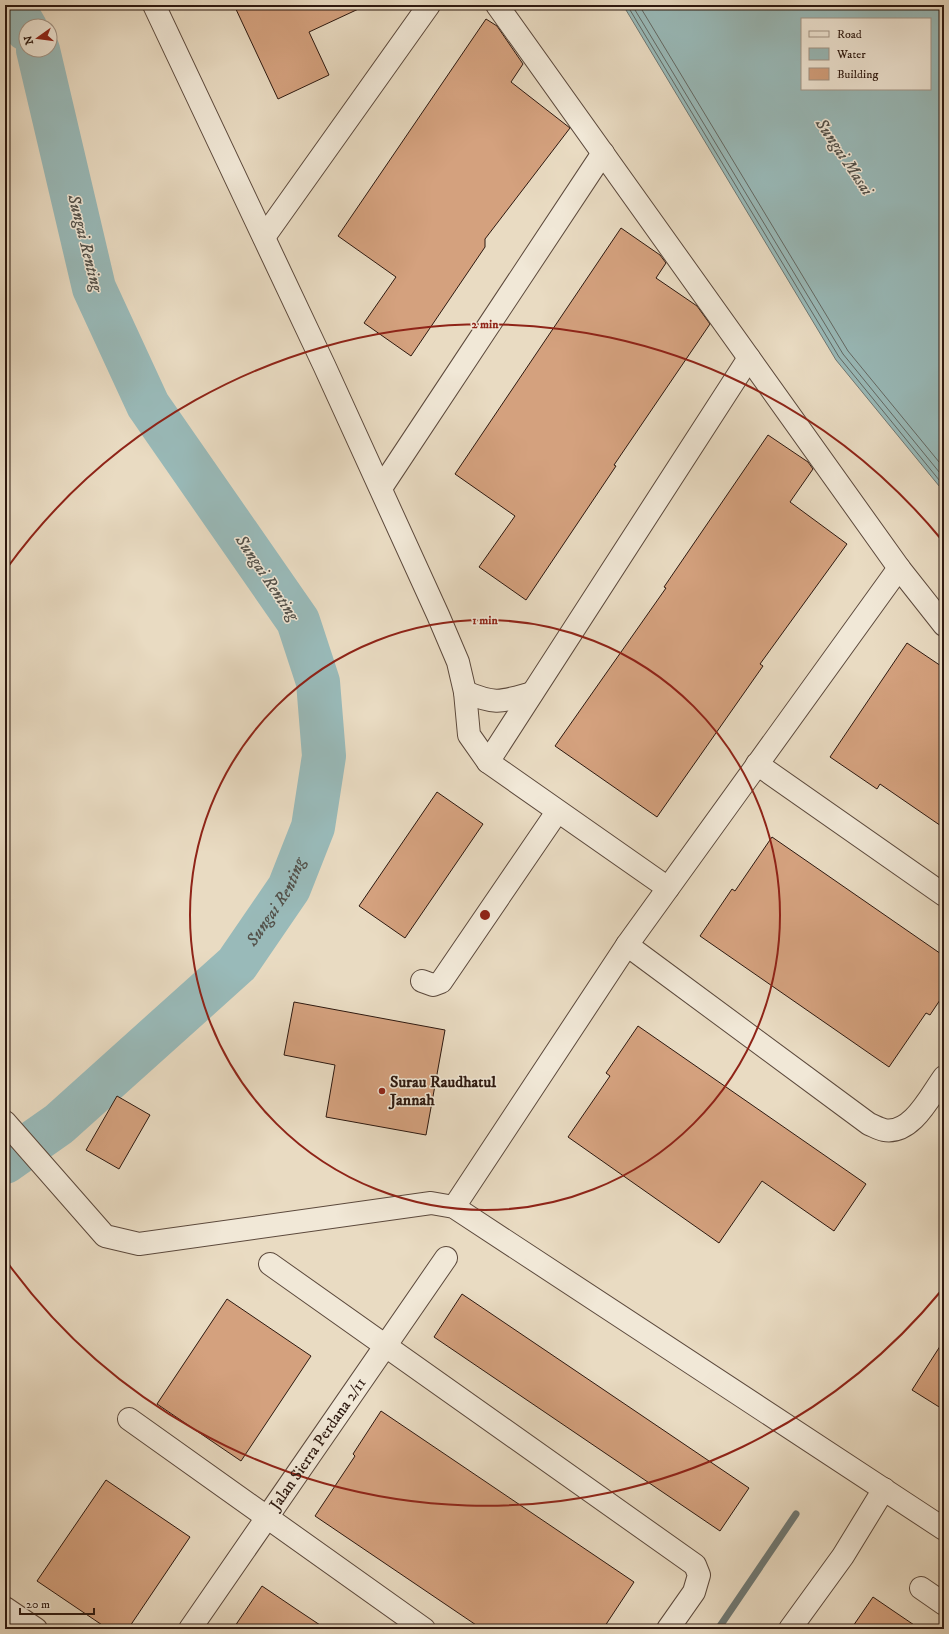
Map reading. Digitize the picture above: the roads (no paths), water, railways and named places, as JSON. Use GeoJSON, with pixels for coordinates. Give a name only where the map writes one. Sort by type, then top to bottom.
{"type":"FeatureCollection","features":[{"type":"Feature","properties":{"kind":"street"},"geometry":{"type":"LineString","coordinates":[[154,5],[381,488],[438,615],[458,662],[466,692],[469,735],[488,762],[557,812],[668,888]]}},
{"type":"Feature","properties":{"kind":"street"},"geometry":{"type":"LineString","coordinates":[[497,5],[899,568],[944,625]]}},
{"type":"Feature","properties":{"kind":"street"},"geometry":{"type":"LineString","coordinates":[[264,237],[340,131],[418,10]]}},
{"type":"Feature","properties":{"kind":"street"},"geometry":{"type":"LineString","coordinates":[[381,488],[603,153]]}},
{"type":"Feature","properties":{"kind":"street"},"geometry":{"type":"LineString","coordinates":[[488,762],[749,358]]}},
{"type":"Feature","properties":{"kind":"street"},"geometry":{"type":"LineString","coordinates":[[454,1207],[627,945],[899,568]]}},
{"type":"Feature","properties":{"kind":"street"},"geometry":{"type":"LineString","coordinates":[[466,692],[486,700],[500,702],[532,693]]}},
{"type":"Feature","properties":{"kind":"street"},"geometry":{"type":"LineString","coordinates":[[757,764],[944,895]]}},
{"type":"Feature","properties":{"kind":"street"},"geometry":{"type":"LineString","coordinates":[[422,982],[428,985],[433,985],[441,982],[557,812]]}},
{"type":"Feature","properties":{"kind":"street"},"geometry":{"type":"LineString","coordinates":[[627,945],[869,1124],[884,1130],[899,1129],[910,1124],[944,1077]]}},
{"type":"Feature","properties":{"kind":"street"},"geometry":{"type":"LineString","coordinates":[[5,1122],[105,1236],[139,1244],[431,1203],[454,1207],[944,1529]]}},
{"type":"Feature","properties":{"kind":"street","name":"Jalan Sierra Perdana 2/11"},"geometry":{"type":"LineString","coordinates":[[190,1629],[446,1258]]}},
{"type":"Feature","properties":{"kind":"street"},"geometry":{"type":"LineString","coordinates":[[270,1264],[695,1565],[699,1575],[694,1592],[668,1629]]}},
{"type":"Feature","properties":{"kind":"street"},"geometry":{"type":"LineString","coordinates":[[129,1419],[424,1629]]}},
{"type":"Feature","properties":{"kind":"street"},"geometry":{"type":"LineString","coordinates":[[790,1629],[843,1556],[884,1489]]}},
{"type":"Feature","properties":{"kind":"street"},"geometry":{"type":"LineString","coordinates":[[921,1588],[944,1604]]}},
{"type":"Feature","properties":{"kind":"street"},"geometry":{"type":"LineString","coordinates":[[5,1608],[36,1629]]}},
{"type":"Feature","properties":{"kind":"water","name":"Sungai Masai"},"geometry":{"type":"Polygon","coordinates":[[[623,5],[944,5],[944,492],[836,360],[623,5]]]}},
{"type":"Feature","properties":{"kind":"waterway","name":"Sungai Renting"},"geometry":{"type":"LineString","coordinates":[[12,5],[20,18]]}},
{"type":"Feature","properties":{"kind":"waterway","name":"Sungai Renting"},"geometry":{"type":"LineString","coordinates":[[5,1162],[59,1124],[237,964],[289,888],[313,827],[324,756],[318,682],[298,621],[148,405],[94,288],[40,58]]}},
{"type":"Feature","properties":{"kind":"waterway"},"geometry":{"type":"LineString","coordinates":[[718,1629],[796,1514]]}},
{"type":"Feature","properties":{"kind":"place","name":"Surau Raudhatul Jannah"},"geometry":{"type":"Point","coordinates":[382,1091]}}]}
